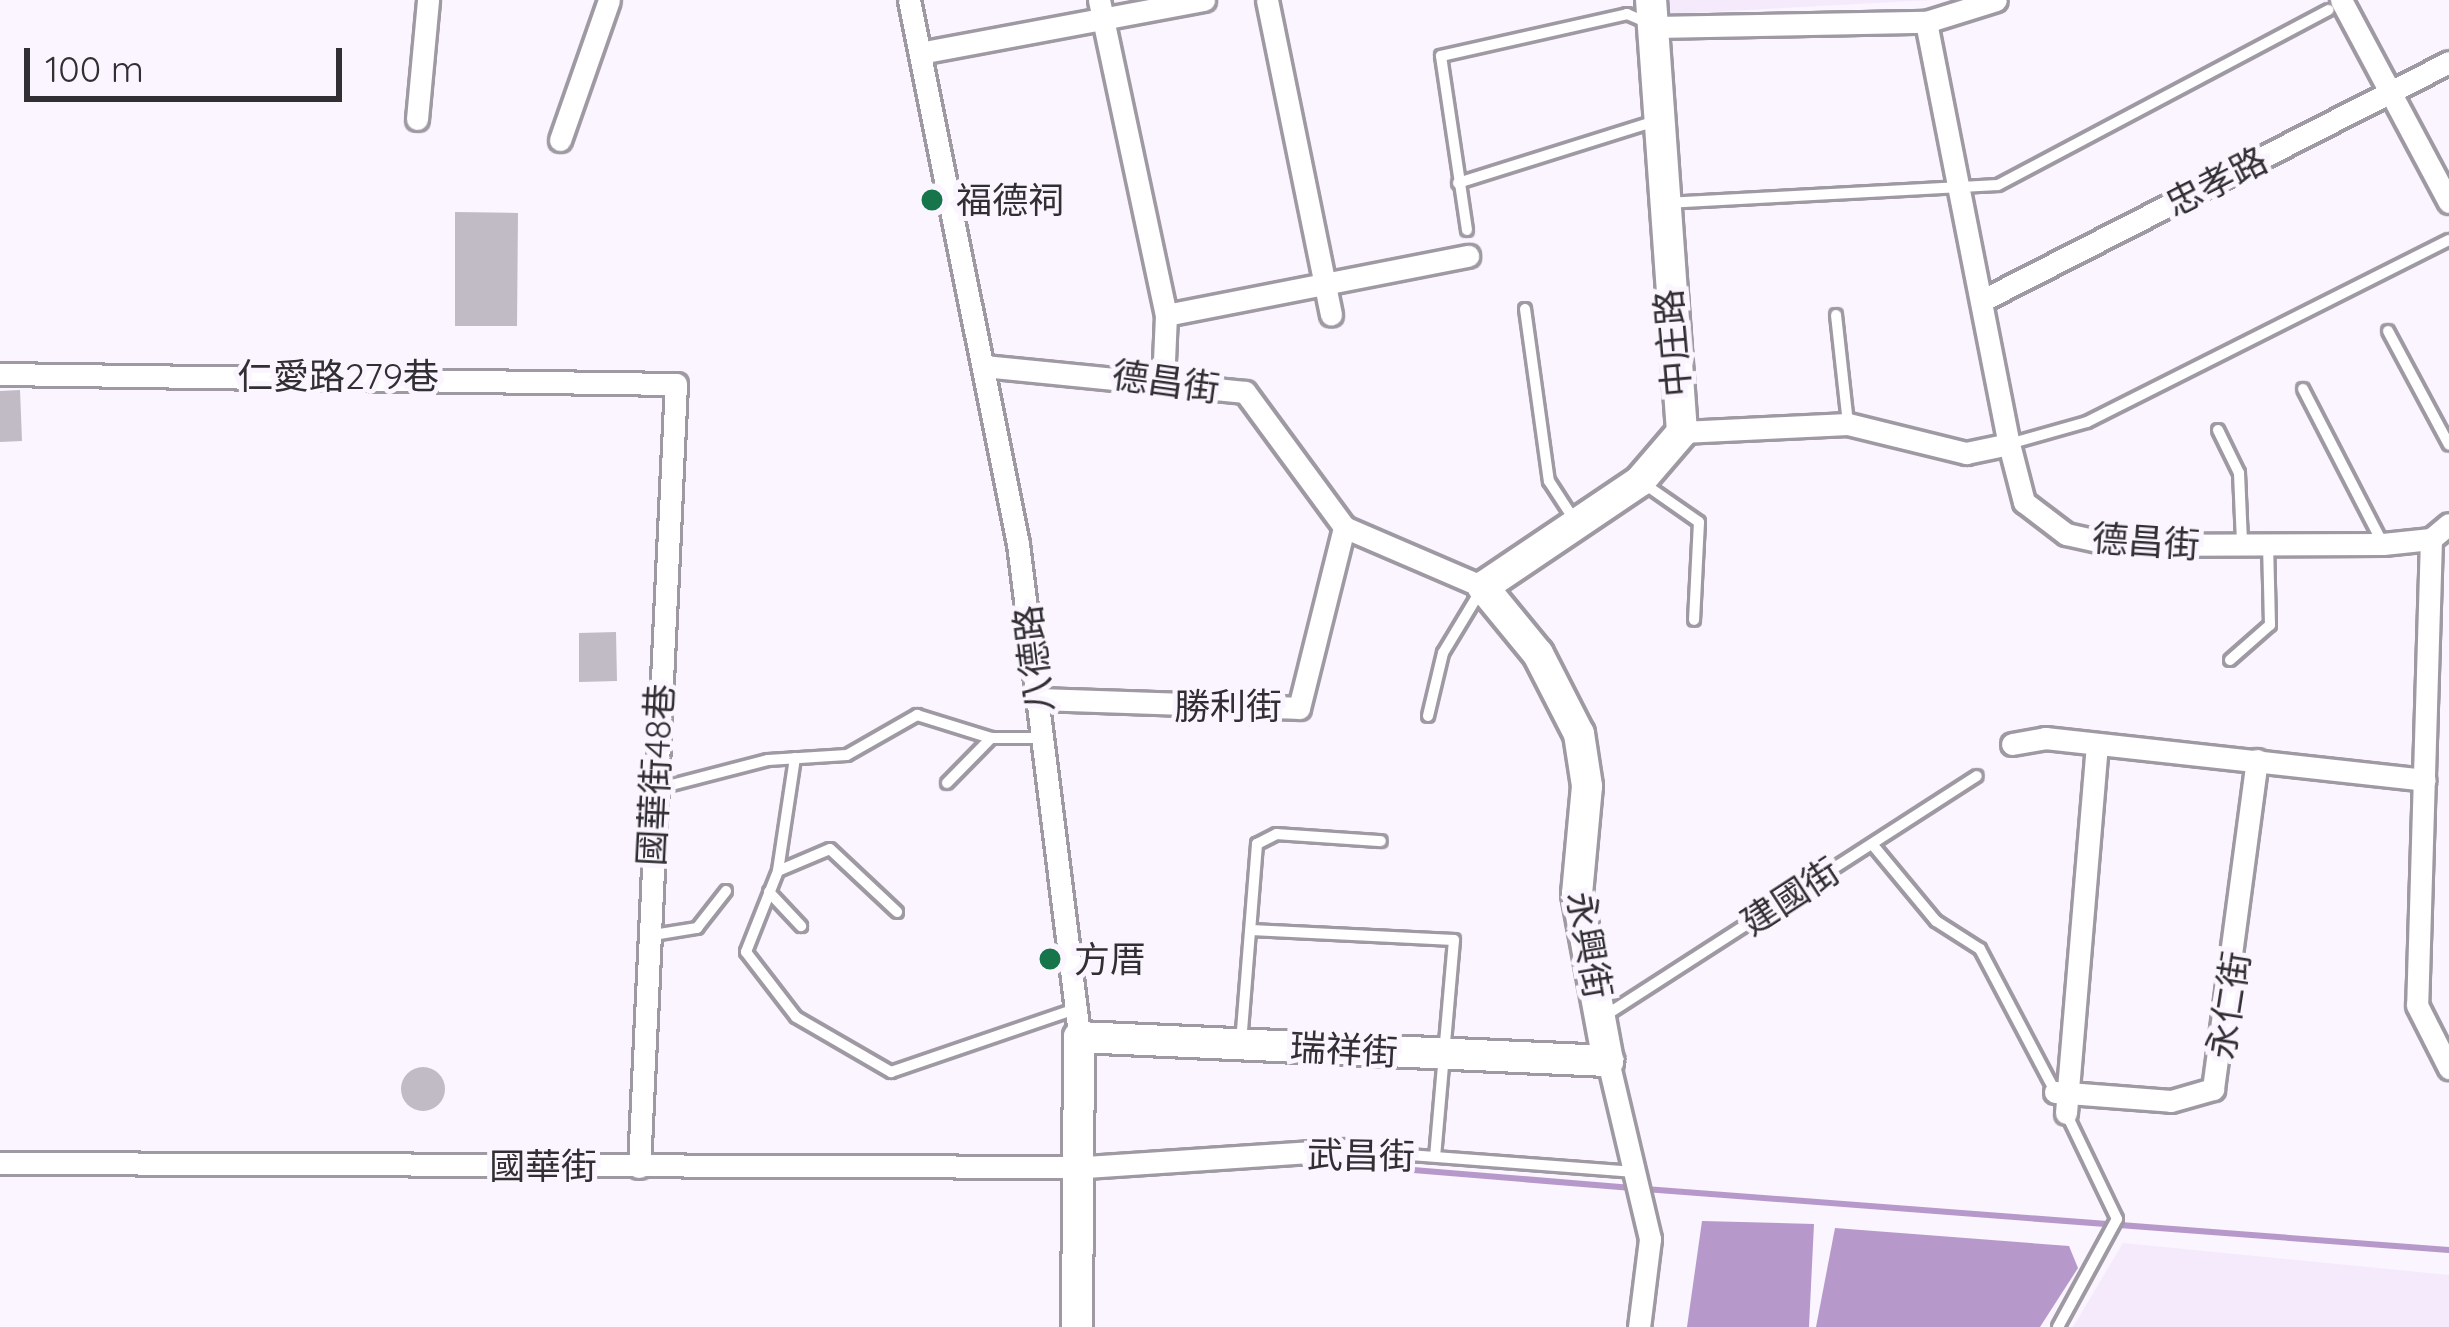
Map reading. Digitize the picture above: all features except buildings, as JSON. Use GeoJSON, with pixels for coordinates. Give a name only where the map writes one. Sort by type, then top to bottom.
{"type":"FeatureCollection","features":[{"type":"Feature","properties":{"kind":"street"},"geometry":{"type":"LineString","coordinates":[[417,119],[428,0]]}},
{"type":"Feature","properties":{"kind":"street"},"geometry":{"type":"LineString","coordinates":[[560,140],[609,0]]}},
{"type":"Feature","properties":{"kind":"street","name":"八德路"},"geometry":{"type":"LineString","coordinates":[[909,0],[984,366],[1042,699],[1042,738],[1077,1023],[1085,1167],[1077,1327]]}},
{"type":"Feature","properties":{"kind":"street"},"geometry":{"type":"LineString","coordinates":[[920,52],[1101,9],[1204,0]]}},
{"type":"Feature","properties":{"kind":"street"},"geometry":{"type":"LineString","coordinates":[[1267,0],[1331,315]]}},
{"type":"Feature","properties":{"kind":"street"},"geometry":{"type":"LineString","coordinates":[[1653,14],[1926,22],[1996,0]]}},
{"type":"Feature","properties":{"kind":"street"},"geometry":{"type":"LineString","coordinates":[[2340,3],[2392,90],[2449,202]]}},
{"type":"Feature","properties":{"kind":"street"},"geometry":{"type":"LineString","coordinates":[[1101,9],[1166,315],[1162,384]]}},
{"type":"Feature","properties":{"kind":"street","name":"中庄路"},"geometry":{"type":"LineString","coordinates":[[1483,587],[1573,518],[1640,481],[1682,432],[1663,203],[1665,118],[1653,14]]}},
{"type":"Feature","properties":{"kind":"street","name":"德昌街"},"geometry":{"type":"LineString","coordinates":[[1926,22],[2024,502],[2066,534],[2242,546],[2431,539]]}},
{"type":"Feature","properties":{"kind":"street","name":"忠孝路"},"geometry":{"type":"LineString","coordinates":[[1983,300],[2449,62]]}},
{"type":"Feature","properties":{"kind":"street"},"geometry":{"type":"LineString","coordinates":[[1166,315],[1468,256]]}},
{"type":"Feature","properties":{"kind":"street","name":"德昌街"},"geometry":{"type":"LineString","coordinates":[[984,366],[1245,392],[1344,527]]}},
{"type":"Feature","properties":{"kind":"street","name":"仁愛路279巷"},"geometry":{"type":"LineString","coordinates":[[0,374],[676,384]]}},
{"type":"Feature","properties":{"kind":"street","name":"國華街48巷"},"geometry":{"type":"LineString","coordinates":[[639,1167],[646,937],[676,384]]}},
{"type":"Feature","properties":{"kind":"street"},"geometry":{"type":"LineString","coordinates":[[1682,432],[1848,424],[1966,453],[2009,444]]}},
{"type":"Feature","properties":{"kind":"street"},"geometry":{"type":"LineString","coordinates":[[2449,524],[2431,539],[2417,1004],[2449,1068]]}},
{"type":"Feature","properties":{"kind":"street"},"geometry":{"type":"LineString","coordinates":[[1344,527],[1483,587]]}},
{"type":"Feature","properties":{"kind":"street","name":"勝利街"},"geometry":{"type":"LineString","coordinates":[[1042,699],[1299,708],[1344,527]]}},
{"type":"Feature","properties":{"kind":"street","name":"永興街"},"geometry":{"type":"LineString","coordinates":[[1483,587],[1538,654],[1579,734],[1587,786],[1577,894],[1608,1061],[1650,1239],[1639,1327]]}},
{"type":"Feature","properties":{"kind":"street"},"geometry":{"type":"LineString","coordinates":[[2012,744],[2097,746],[2425,780]]}},
{"type":"Feature","properties":{"kind":"street"},"geometry":{"type":"LineString","coordinates":[[2063,1099],[2097,746]]}},
{"type":"Feature","properties":{"kind":"street","name":"永仁街"},"geometry":{"type":"LineString","coordinates":[[2063,1099],[2171,1101],[2213,1089],[2257,760]]}},
{"type":"Feature","properties":{"kind":"street","name":"瑞祥街"},"geometry":{"type":"LineString","coordinates":[[1077,1023],[1241,1044],[1608,1061]]}},
{"type":"Feature","properties":{"kind":"street","name":"武昌街"},"geometry":{"type":"LineString","coordinates":[[1085,1167],[1342,1150]]}},
{"type":"Feature","properties":{"kind":"street","name":"國華街"},"geometry":{"type":"LineString","coordinates":[[0,1163],[1085,1167]]}},
{"type":"Feature","properties":{"kind":"lane"},"geometry":{"type":"LineString","coordinates":[[1663,203],[1998,185],[2340,3]]}},
{"type":"Feature","properties":{"kind":"lane"},"geometry":{"type":"LineString","coordinates":[[1467,230],[1441,56],[1627,14],[1653,14]]}},
{"type":"Feature","properties":{"kind":"lane"},"geometry":{"type":"LineString","coordinates":[[1458,183],[1665,118]]}},
{"type":"Feature","properties":{"kind":"lane"},"geometry":{"type":"LineString","coordinates":[[2009,444],[2087,422],[2449,240]]}},
{"type":"Feature","properties":{"kind":"lane"},"geometry":{"type":"LineString","coordinates":[[1526,309],[1549,481],[1573,518]]}},
{"type":"Feature","properties":{"kind":"lane"},"geometry":{"type":"LineString","coordinates":[[1836,315],[1848,424]]}},
{"type":"Feature","properties":{"kind":"lane"},"geometry":{"type":"LineString","coordinates":[[2388,331],[2449,445]]}},
{"type":"Feature","properties":{"kind":"lane"},"geometry":{"type":"LineString","coordinates":[[2303,389],[2383,544]]}},
{"type":"Feature","properties":{"kind":"lane"},"geometry":{"type":"LineString","coordinates":[[2218,430],[2239,473],[2242,546]]}},
{"type":"Feature","properties":{"kind":"lane"},"geometry":{"type":"LineString","coordinates":[[1640,481],[1700,522],[1694,620]]}},
{"type":"Feature","properties":{"kind":"lane"},"geometry":{"type":"LineString","coordinates":[[2230,660],[2270,625],[2268,545]]}},
{"type":"Feature","properties":{"kind":"lane"},"geometry":{"type":"LineString","coordinates":[[1428,716],[1443,653],[1483,587]]}},
{"type":"Feature","properties":{"kind":"lane"},"geometry":{"type":"LineString","coordinates":[[653,790],[795,758],[847,755],[917,715],[991,738],[1042,738]]}},
{"type":"Feature","properties":{"kind":"lane"},"geometry":{"type":"LineString","coordinates":[[947,783],[991,738]]}},
{"type":"Feature","properties":{"kind":"lane"},"geometry":{"type":"LineString","coordinates":[[795,758],[778,871],[746,952],[796,1017],[891,1072],[1077,1023]]}},
{"type":"Feature","properties":{"kind":"lane","name":"建國街"},"geometry":{"type":"LineString","coordinates":[[1603,1017],[1977,776]]}},
{"type":"Feature","properties":{"kind":"lane"},"geometry":{"type":"LineString","coordinates":[[1241,1044],[1265,836],[1381,841]]}},
{"type":"Feature","properties":{"kind":"lane"},"geometry":{"type":"LineString","coordinates":[[1872,844],[1936,920],[1980,949],[2063,1099],[2117,1220],[2114,1238],[2058,1327]]}},
{"type":"Feature","properties":{"kind":"lane"},"geometry":{"type":"LineString","coordinates":[[778,871],[830,849],[897,912]]}},
{"type":"Feature","properties":{"kind":"lane"},"geometry":{"type":"LineString","coordinates":[[646,937],[697,928],[726,891]]}},
{"type":"Feature","properties":{"kind":"lane"},"geometry":{"type":"LineString","coordinates":[[769,892],[801,926]]}},
{"type":"Feature","properties":{"kind":"lane"},"geometry":{"type":"LineString","coordinates":[[1251,930],[1454,940],[1435,1156]]}},
{"type":"Feature","properties":{"kind":"lane","name":"武昌街"},"geometry":{"type":"LineString","coordinates":[[1342,1150],[1435,1156],[1638,1183]]}},
{"type":"Feature","properties":{"kind":"shaded area"},"geometry":{"type":"Polygon","coordinates":[[[1668,0],[1931,0],[1671,14],[1668,0]]]}},
{"type":"Feature","properties":{"kind":"shaded area"},"geometry":{"type":"Polygon","coordinates":[[[1702,1221],[1814,1224],[1809,1327],[1687,1327],[1702,1221]]]}},
{"type":"Feature","properties":{"kind":"shaded area"},"geometry":{"type":"Polygon","coordinates":[[[1835,1228],[2069,1246],[2078,1268],[2040,1327],[1816,1327],[1835,1228]]]}},
{"type":"Feature","properties":{"kind":"shaded area"},"geometry":{"type":"Polygon","coordinates":[[[2123,1243],[2449,1275],[2449,1327],[2073,1327],[2123,1243]]]}},
{"type":"Feature","properties":{"kind":"waterway"},"geometry":{"type":"LineString","coordinates":[[1340,1164],[1632,1188]]}},
{"type":"Feature","properties":{"kind":"waterway"},"geometry":{"type":"LineString","coordinates":[[1645,1189],[2449,1250]]}},
{"type":"Feature","properties":{"kind":"place","name":"福德祠"},"geometry":{"type":"Point","coordinates":[932,200]}},
{"type":"Feature","properties":{"kind":"place","name":"方厝"},"geometry":{"type":"Point","coordinates":[1050,959]}}]}
